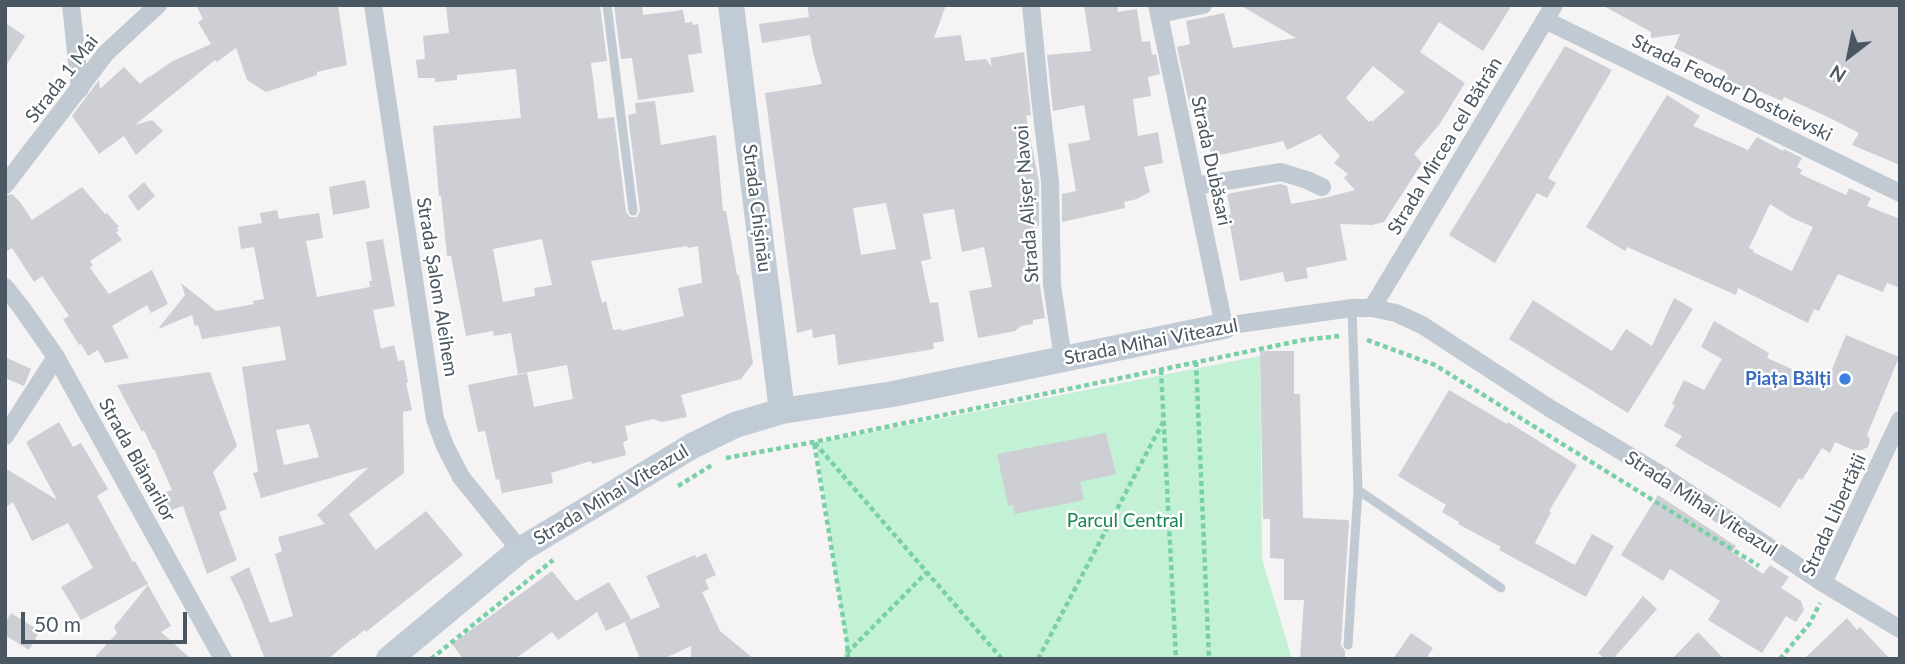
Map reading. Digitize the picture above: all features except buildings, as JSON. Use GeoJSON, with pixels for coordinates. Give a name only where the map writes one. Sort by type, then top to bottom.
{"type":"FeatureCollection","features":[{"type":"Feature","properties":{"kind":"street"},"geometry":{"type":"LineString","coordinates":[[71,5],[80,89]]}},
{"type":"Feature","properties":{"kind":"street","name":"Strada 1 Mai"},"geometry":{"type":"LineString","coordinates":[[5,185],[106,54],[158,5]]}},
{"type":"Feature","properties":{"kind":"street","name":"Strada Șalom Aleihem"},"geometry":{"type":"LineString","coordinates":[[373,5],[435,419],[461,477],[520,550]]}},
{"type":"Feature","properties":{"kind":"street","name":"Strada Chișinău"},"geometry":{"type":"LineString","coordinates":[[731,5],[782,411]]}},
{"type":"Feature","properties":{"kind":"street","name":"Strada Alișer Navoi"},"geometry":{"type":"LineString","coordinates":[[1031,5],[1050,181],[1052,285],[1063,359]]}},
{"type":"Feature","properties":{"kind":"street"},"geometry":{"type":"LineString","coordinates":[[1158,9],[1203,5]]}},
{"type":"Feature","properties":{"kind":"street","name":"Strada Dubăsari"},"geometry":{"type":"LineString","coordinates":[[1158,9],[1224,326]]}},
{"type":"Feature","properties":{"kind":"street","name":"Strada Fеodor Dostoievski"},"geometry":{"type":"LineString","coordinates":[[1550,13],[1848,169],[1900,193]]}},
{"type":"Feature","properties":{"kind":"street","name":"Strada Mircea cel Bătrân"},"geometry":{"type":"LineString","coordinates":[[1373,308],[1550,13]]}},
{"type":"Feature","properties":{"kind":"street"},"geometry":{"type":"LineString","coordinates":[[1195,186],[1281,172],[1322,187]]}},
{"type":"Feature","properties":{"kind":"street","name":"Strada Blănarilor"},"geometry":{"type":"LineString","coordinates":[[5,286],[56,358],[223,659]]}},
{"type":"Feature","properties":{"kind":"street","name":"Strada Mihai Viteazul"},"geometry":{"type":"LineString","coordinates":[[396,656],[520,550],[692,446],[735,425],[782,411],[893,394],[1224,326],[1352,308],[1373,308],[1396,313],[1422,325],[1551,409],[1663,476],[1823,583],[1900,629]]}},
{"type":"Feature","properties":{"kind":"street"},"geometry":{"type":"LineString","coordinates":[[5,436],[56,358]]}},
{"type":"Feature","properties":{"kind":"street","name":"Strada Libertății"},"geometry":{"type":"LineString","coordinates":[[1823,583],[1900,420]]}},
{"type":"Feature","properties":{"kind":"lane"},"geometry":{"type":"LineString","coordinates":[[607,5],[633,211]]}},
{"type":"Feature","properties":{"kind":"lane"},"geometry":{"type":"LineString","coordinates":[[1348,645],[1358,490],[1352,308]]}},
{"type":"Feature","properties":{"kind":"lane"},"geometry":{"type":"LineString","coordinates":[[1358,490],[1501,588]]}},
{"type":"Feature","properties":{"kind":"path"},"geometry":{"type":"LineString","coordinates":[[1188,333],[1196,362],[1209,659]]}},
{"type":"Feature","properties":{"kind":"path"},"geometry":{"type":"LineString","coordinates":[[725,458],[814,442],[1303,340],[1340,336]]}},
{"type":"Feature","properties":{"kind":"path"},"geometry":{"type":"LineString","coordinates":[[1364,339],[1435,365],[1762,568]]}},
{"type":"Feature","properties":{"kind":"path"},"geometry":{"type":"LineString","coordinates":[[1161,370],[1176,659]]}},
{"type":"Feature","properties":{"kind":"path"},"geometry":{"type":"LineString","coordinates":[[1038,659],[1164,419]]}},
{"type":"Feature","properties":{"kind":"path"},"geometry":{"type":"LineString","coordinates":[[814,442],[1002,659]]}},
{"type":"Feature","properties":{"kind":"path"},"geometry":{"type":"LineString","coordinates":[[814,442],[848,656]]}},
{"type":"Feature","properties":{"kind":"path"},"geometry":{"type":"LineString","coordinates":[[667,492],[713,465]]}},
{"type":"Feature","properties":{"kind":"path"},"geometry":{"type":"LineString","coordinates":[[431,659],[562,553]]}},
{"type":"Feature","properties":{"kind":"path"},"geometry":{"type":"LineString","coordinates":[[848,656],[927,572]]}},
{"type":"Feature","properties":{"kind":"path","name":"Strada Libertății"},"geometry":{"type":"LineString","coordinates":[[1780,659],[1810,623],[1820,605],[1823,583]]}},
{"type":"Feature","properties":{"kind":"path"},"geometry":{"type":"LineString","coordinates":[[1808,597],[1820,605]]}},
{"type":"Feature","properties":{"kind":"green space","name":"Parcul Central"},"geometry":{"type":"Polygon","coordinates":[[[1260,356],[1262,559],[1292,659],[843,659],[846,643],[816,443],[1260,356]]]}},
{"type":"Feature","properties":{"kind":"place","name":"Piața Bălți"},"geometry":{"type":"Point","coordinates":[1845,379]}}]}
